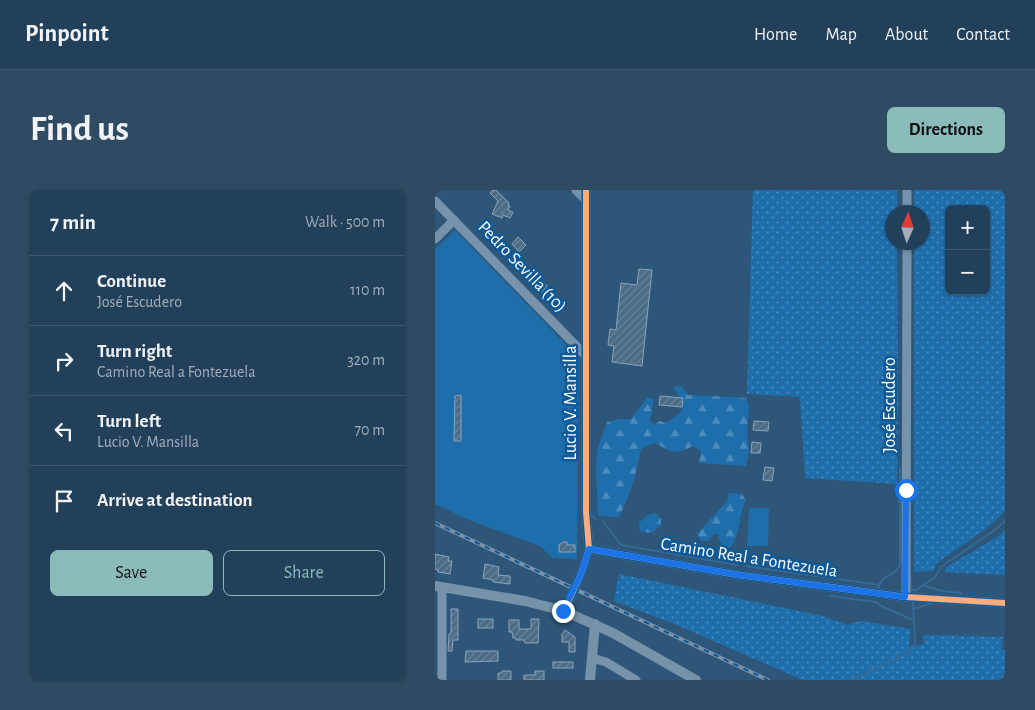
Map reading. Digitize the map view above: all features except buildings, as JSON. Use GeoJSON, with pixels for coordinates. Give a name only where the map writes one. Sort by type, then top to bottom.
{"type":"FeatureCollection","features":[{"type":"Feature","properties":{"kind":"main road"},"geometry":{"type":"LineString","coordinates":[[439,586],[537,603],[563,611],[613,633],[696,680]]}},
{"type":"Feature","properties":{"kind":"main road"},"geometry":{"type":"LineString","coordinates":[[590,680],[595,624]]}},
{"type":"Feature","properties":{"kind":"street"},"geometry":{"type":"LineString","coordinates":[[576,190],[586,200]]}},
{"type":"Feature","properties":{"kind":"street","name":"Lucio V. Mansilla"},"geometry":{"type":"LineString","coordinates":[[563,611],[581,574],[589,549],[586,512],[586,190]]}},
{"type":"Feature","properties":{"kind":"street"},"geometry":{"type":"LineString","coordinates":[[907,190],[907,205]]}},
{"type":"Feature","properties":{"kind":"street","name":"Pedro Sevilla (10)"},"geometry":{"type":"LineString","coordinates":[[435,201],[585,355]]}},
{"type":"Feature","properties":{"kind":"street"},"geometry":{"type":"LineString","coordinates":[[435,239],[454,220]]}},
{"type":"Feature","properties":{"kind":"street","name":"José Escudero"},"geometry":{"type":"LineString","coordinates":[[905,597],[907,250]]}},
{"type":"Feature","properties":{"kind":"street","name":"Camino Real a Fontezuela"},"geometry":{"type":"LineString","coordinates":[[589,549],[739,575],[905,597],[1005,603]]}},
{"type":"Feature","properties":{"kind":"street"},"geometry":{"type":"LineString","coordinates":[[439,586],[442,680]]}},
{"type":"Feature","properties":{"kind":"street"},"geometry":{"type":"LineString","coordinates":[[592,658],[606,662],[637,680]]}},
{"type":"Feature","properties":{"kind":"green space"},"geometry":{"type":"Polygon","coordinates":[[[753,190],[897,190],[897,205],[885,205],[885,250],[897,250],[897,484],[805,478],[800,397],[747,394],[753,190]]]}},
{"type":"Feature","properties":{"kind":"green space"},"geometry":{"type":"Polygon","coordinates":[[[914,190],[1005,190],[1005,511],[991,525],[937,563],[933,571],[914,572],[914,250],[930,250],[930,205],[914,205],[914,190]]]}},
{"type":"Feature","properties":{"kind":"green space"},"geometry":{"type":"Polygon","coordinates":[[[455,230],[579,360],[577,559],[552,558],[540,546],[474,522],[435,504],[435,249],[455,230]]]}},
{"type":"Feature","properties":{"kind":"green space"},"geometry":{"type":"Polygon","coordinates":[[[681,386],[688,395],[746,398],[749,406],[747,432],[749,451],[746,466],[699,463],[701,451],[693,446],[674,452],[655,443],[641,449],[633,484],[619,517],[598,516],[597,450],[607,422],[631,419],[647,398],[654,399],[650,421],[654,424],[660,421],[666,423],[682,411],[678,394],[673,387],[681,386]]]}},
{"type":"Feature","properties":{"kind":"green space"},"geometry":{"type":"Polygon","coordinates":[[[729,493],[742,494],[746,500],[734,543],[730,548],[722,547],[718,534],[712,535],[709,541],[701,541],[697,534],[727,501],[729,493]]]}},
{"type":"Feature","properties":{"kind":"green space"},"geometry":{"type":"Polygon","coordinates":[[[749,508],[769,508],[768,546],[747,546],[749,508]]]}},
{"type":"Feature","properties":{"kind":"green space"},"geometry":{"type":"Polygon","coordinates":[[[656,513],[661,519],[661,526],[651,533],[640,531],[639,523],[647,515],[656,513]]]}},
{"type":"Feature","properties":{"kind":"green space"},"geometry":{"type":"Polygon","coordinates":[[[1005,530],[1005,575],[944,572],[946,567],[999,536],[1005,530]]]}},
{"type":"Feature","properties":{"kind":"green space"},"geometry":{"type":"Polygon","coordinates":[[[619,574],[823,616],[847,625],[861,621],[911,629],[909,647],[924,644],[923,635],[1003,637],[1001,649],[1005,650],[1005,680],[803,680],[672,623],[614,601],[619,574]]]}},
{"type":"Feature","properties":{"kind":"waterway"},"geometry":{"type":"LineString","coordinates":[[900,468],[900,484]]}},
{"type":"Feature","properties":{"kind":"waterway"},"geometry":{"type":"LineString","coordinates":[[879,586],[900,565],[900,495]]}},
{"type":"Feature","properties":{"kind":"waterway"},"geometry":{"type":"LineString","coordinates":[[590,515],[596,519]]}},
{"type":"Feature","properties":{"kind":"waterway"},"geometry":{"type":"LineString","coordinates":[[603,521],[621,545],[738,565]]}},
{"type":"Feature","properties":{"kind":"waterway"},"geometry":{"type":"LineString","coordinates":[[915,591],[935,577],[941,567],[1005,521]]}},
{"type":"Feature","properties":{"kind":"waterway"},"geometry":{"type":"LineString","coordinates":[[747,566],[873,584],[879,586],[879,588]]}},
{"type":"Feature","properties":{"kind":"waterway"},"geometry":{"type":"LineString","coordinates":[[910,573],[911,590],[916,590]]}},
{"type":"Feature","properties":{"kind":"waterway"},"geometry":{"type":"LineString","coordinates":[[922,585],[942,591],[961,593]]}},
{"type":"Feature","properties":{"kind":"waterway"},"geometry":{"type":"LineString","coordinates":[[830,596],[876,602],[913,620]]}},
{"type":"Feature","properties":{"kind":"waterway"},"geometry":{"type":"LineString","coordinates":[[851,680],[907,653],[915,644],[913,602]]}},
{"type":"Feature","properties":{"kind":"waterway"},"geometry":{"type":"LineString","coordinates":[[913,609],[932,603]]}},
{"type":"Feature","properties":{"kind":"railway"},"geometry":{"type":"LineString","coordinates":[[435,523],[768,680]]}},
{"type":"Feature","properties":{"kind":"cycle path"},"geometry":{"type":"LineString","coordinates":[[564,611],[581,574],[589,549],[586,512],[586,190]]}},
{"type":"Feature","properties":{"kind":"cycle path"},"geometry":{"type":"LineString","coordinates":[[589,549],[739,575],[906,597],[1005,603]]}},
{"type":"Feature","properties":{"kind":"route"},"geometry":{"type":"LineString","coordinates":[[563,611],[581,574],[589,549],[739,575],[905,597],[906,490]]}}]}
